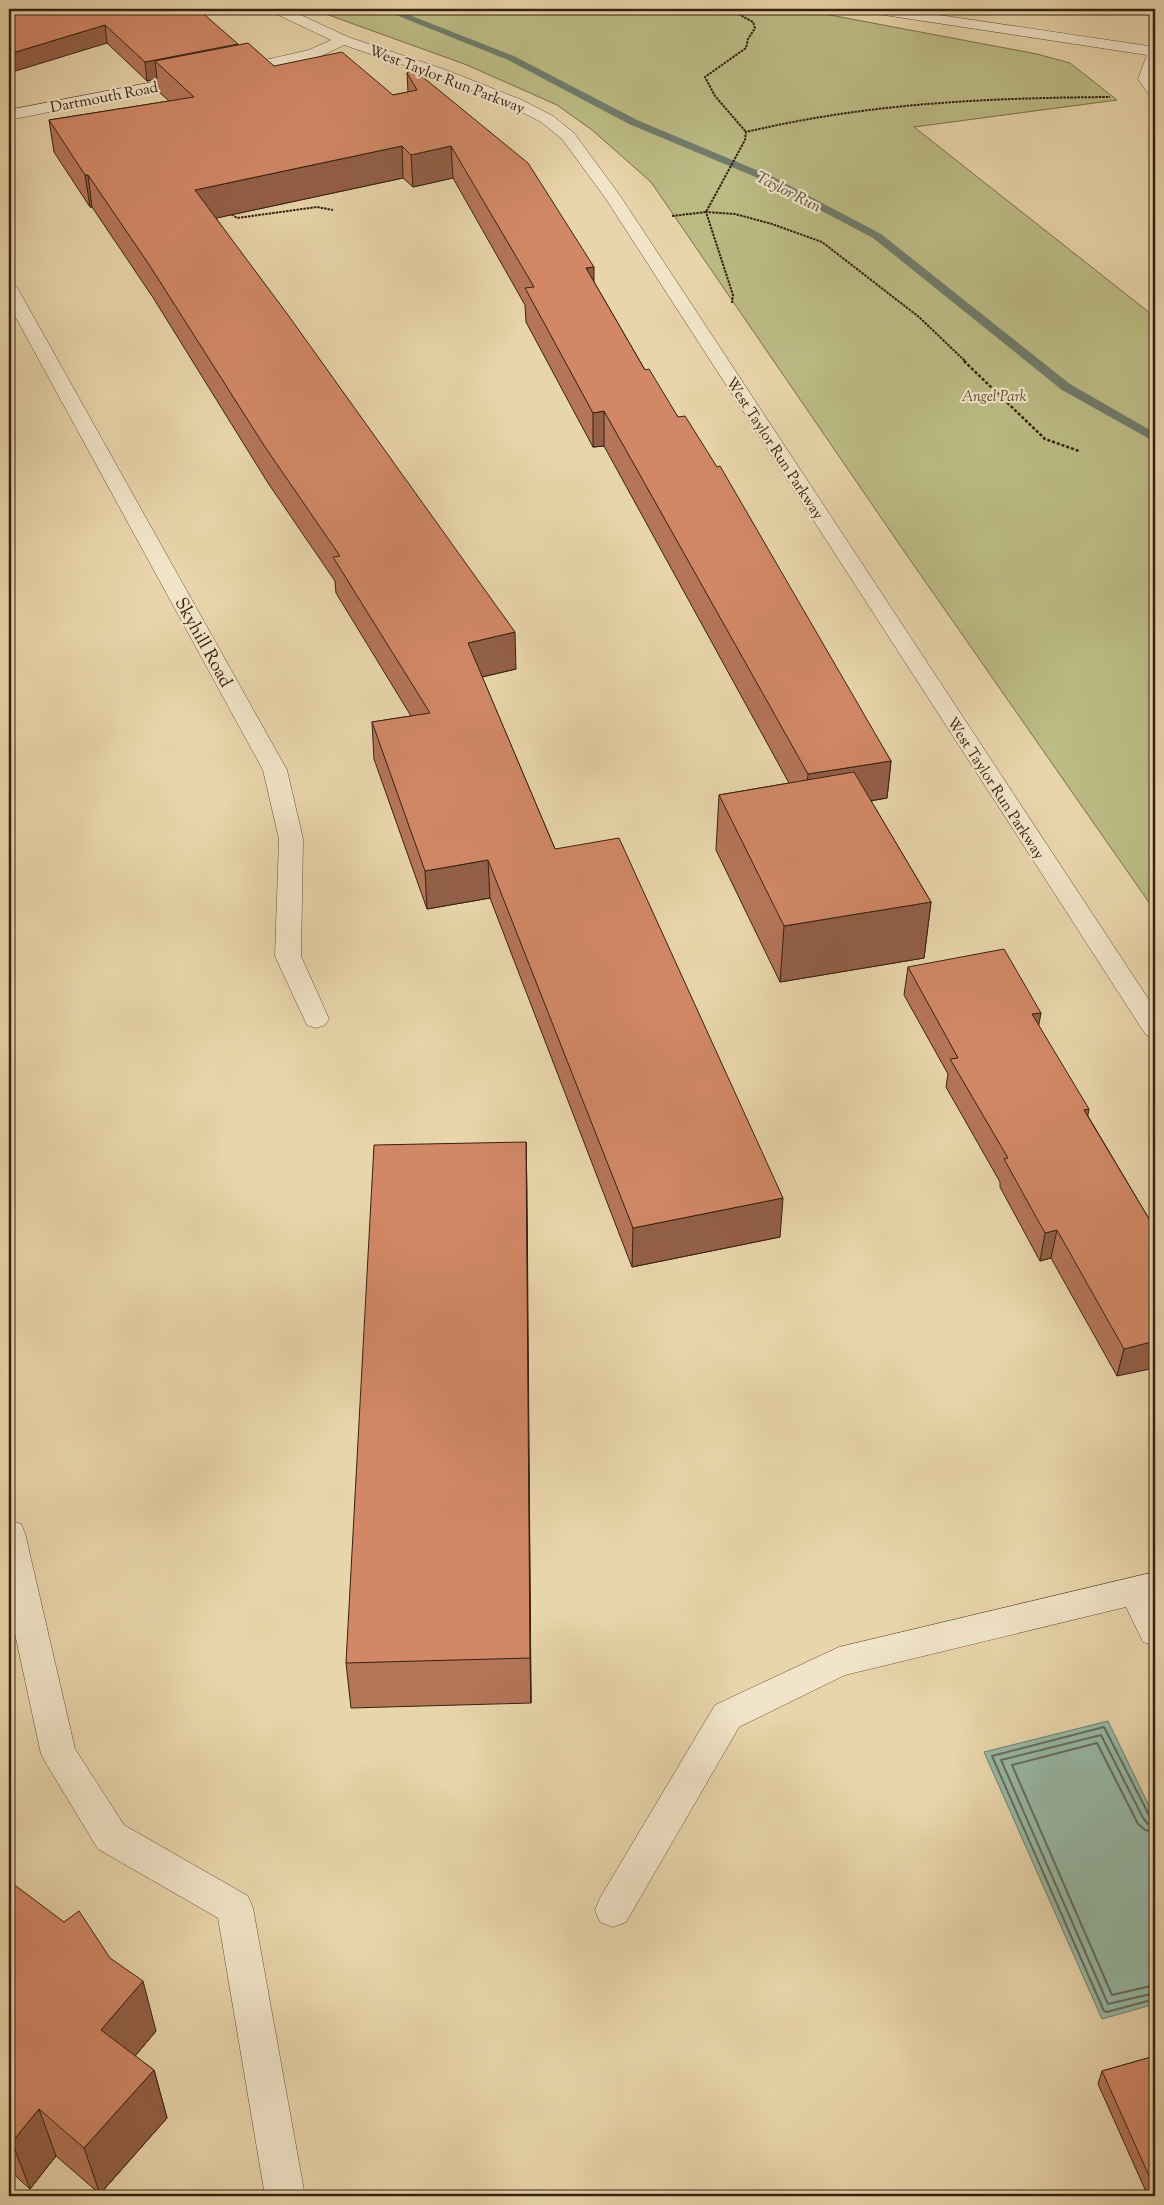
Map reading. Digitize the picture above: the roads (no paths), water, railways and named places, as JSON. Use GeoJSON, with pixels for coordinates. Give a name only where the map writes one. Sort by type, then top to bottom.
{"type":"FeatureCollection","features":[{"type":"Feature","properties":{"kind":"street","name":"West Taylor Run Parkway"},"geometry":{"type":"LineString","coordinates":[[277,9],[343,40],[441,73],[516,103],[547,119],[568,136],[628,221],[875,603],[1155,1029]]}},
{"type":"Feature","properties":{"kind":"street"},"geometry":{"type":"LineString","coordinates":[[871,9],[1155,53],[1146,79],[1155,92]]}},
{"type":"Feature","properties":{"kind":"street","name":"Dartmouth Road"},"geometry":{"type":"LineString","coordinates":[[9,115],[212,76],[314,54],[343,40]]}},
{"type":"Feature","properties":{"kind":"street","name":"Skyhill Road"},"geometry":{"type":"LineString","coordinates":[[9,290],[275,770],[291,839],[288,956],[316,1019]]}},
{"type":"Feature","properties":{"kind":"street"},"geometry":{"type":"LineString","coordinates":[[9,1532],[58,1754],[110,1837],[235,1908],[285,2196]]}},
{"type":"Feature","properties":{"kind":"street"},"geometry":{"type":"LineString","coordinates":[[614,1910],[728,1716],[839,1662],[1144,1588],[1155,1632]]}},
{"type":"Feature","properties":{"kind":"water"},"geometry":{"type":"Polygon","coordinates":[[[1108,1721],[1155,1818],[1155,2004],[1102,2019],[984,1752],[1108,1721]]]}},
{"type":"Feature","properties":{"kind":"waterway","name":"Taylor Run"},"geometry":{"type":"LineString","coordinates":[[386,9],[511,58],[633,122],[769,179],[877,236],[1066,387],[1155,438]]}},
{"type":"Feature","properties":{"kind":"park label","name":"Angel Park"},"geometry":{"type":"Point","coordinates":[994,396]}}]}
